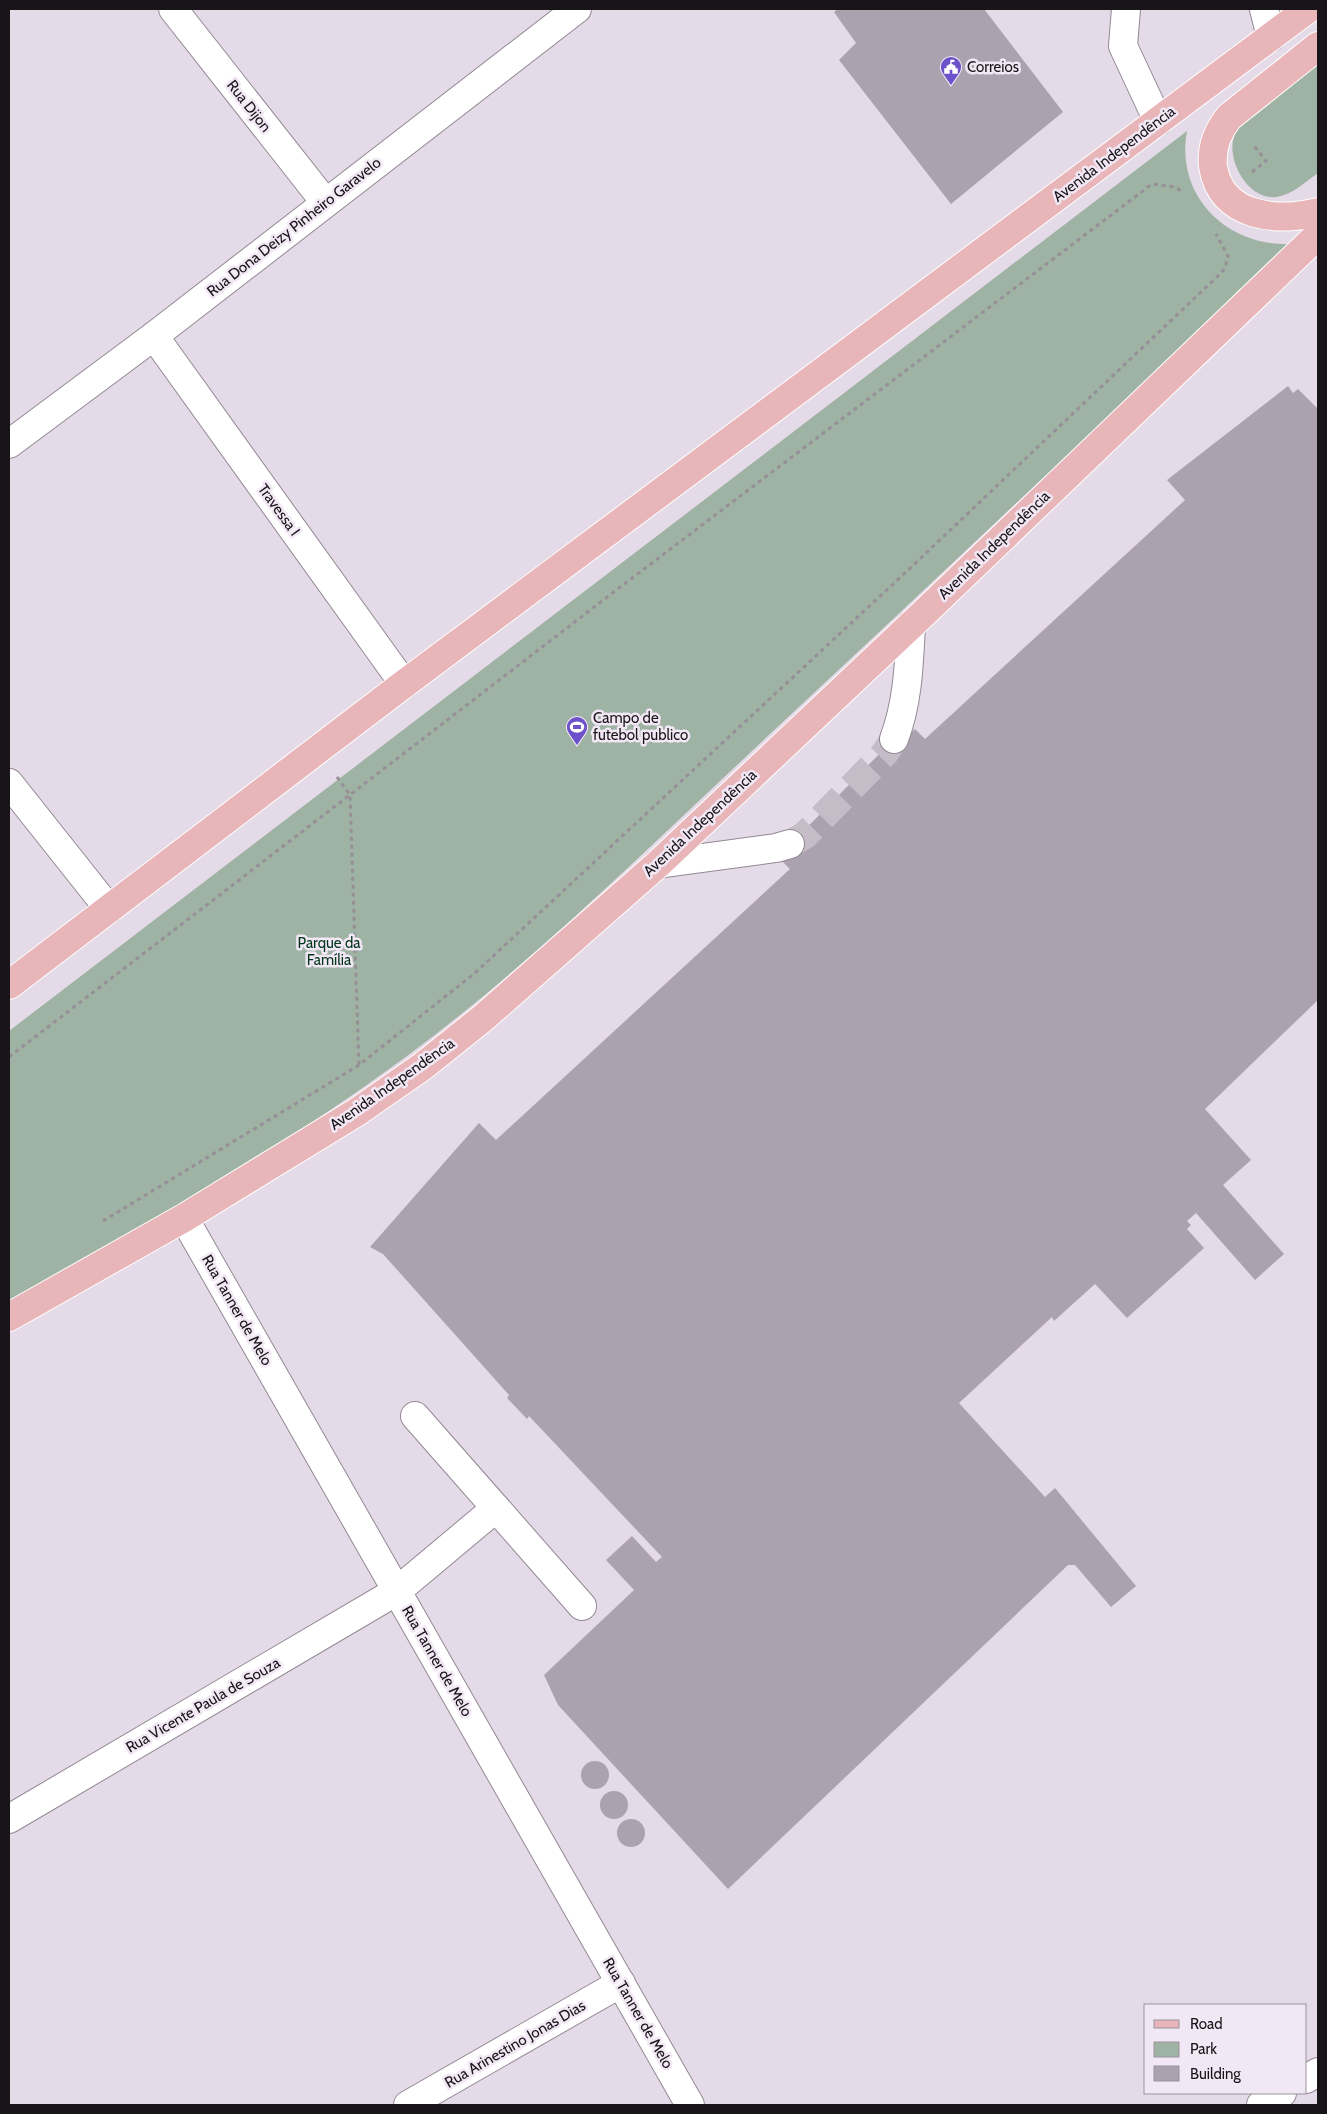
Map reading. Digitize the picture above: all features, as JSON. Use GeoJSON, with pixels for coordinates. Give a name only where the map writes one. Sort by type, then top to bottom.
{"type":"FeatureCollection","features":[{"type":"Feature","properties":{"kind":"main road","name":"Avenida Independência"},"geometry":{"type":"LineString","coordinates":[[9,985],[404,684],[1308,9]]}},
{"type":"Feature","properties":{"kind":"main road"},"geometry":{"type":"LineString","coordinates":[[1318,46],[1229,117],[1221,126],[1214,142],[1212,156],[1214,172],[1225,195],[1240,207],[1270,217],[1318,212]]}},
{"type":"Feature","properties":{"kind":"main road","name":"Avenida Independência"},"geometry":{"type":"LineString","coordinates":[[9,1317],[184,1218],[369,1103],[423,1066],[483,1018],[658,864],[911,625],[1318,235]]}},
{"type":"Feature","properties":{"kind":"street","name":"Rua Dijon"},"geometry":{"type":"LineString","coordinates":[[173,9],[325,202]]}},
{"type":"Feature","properties":{"kind":"street","name":"Rua Dona Deizy Pinheiro Garavelo"},"geometry":{"type":"LineString","coordinates":[[9,444],[154,336],[577,9]]}},
{"type":"Feature","properties":{"kind":"street"},"geometry":{"type":"LineString","coordinates":[[1126,9],[1123,46],[1158,121]]}},
{"type":"Feature","properties":{"kind":"street"},"geometry":{"type":"LineString","coordinates":[[1264,9],[1271,37]]}},
{"type":"Feature","properties":{"kind":"street","name":"Travessa I"},"geometry":{"type":"LineString","coordinates":[[154,336],[404,684]]}},
{"type":"Feature","properties":{"kind":"street"},"geometry":{"type":"LineString","coordinates":[[894,739],[902,716],[907,686],[911,625]]}},
{"type":"Feature","properties":{"kind":"street"},"geometry":{"type":"LineString","coordinates":[[9,783],[109,909]]}},
{"type":"Feature","properties":{"kind":"street"},"geometry":{"type":"LineString","coordinates":[[658,864],[776,848],[790,844]]}},
{"type":"Feature","properties":{"kind":"street","name":"Rua Tanner de Melo"},"geometry":{"type":"LineString","coordinates":[[184,1218],[690,2105]]}},
{"type":"Feature","properties":{"kind":"street"},"geometry":{"type":"LineString","coordinates":[[415,1416],[582,1606]]}},
{"type":"Feature","properties":{"kind":"street","name":"Rua Vicente Paula de Souza"},"geometry":{"type":"LineString","coordinates":[[9,1818],[398,1592],[496,1508]]}},
{"type":"Feature","properties":{"kind":"street","name":"Rua Arinestino Jonas Dias"},"geometry":{"type":"LineString","coordinates":[[408,2105],[621,1983]]}},
{"type":"Feature","properties":{"kind":"street"},"geometry":{"type":"LineString","coordinates":[[1307,2078],[1318,2072]]}},
{"type":"Feature","properties":{"kind":"street"},"geometry":{"type":"LineString","coordinates":[[1261,2105],[1280,2094]]}},
{"type":"Feature","properties":{"kind":"path"},"geometry":{"type":"LineString","coordinates":[[100,1222],[359,1065],[475,973],[905,574],[1220,274],[1227,262],[1226,250],[1203,215],[1266,161],[1254,146],[1256,138]]}},
{"type":"Feature","properties":{"kind":"path"},"geometry":{"type":"LineString","coordinates":[[9,1057],[1152,184],[1175,187],[1187,195]]}},
{"type":"Feature","properties":{"kind":"path"},"geometry":{"type":"LineString","coordinates":[[318,750],[350,795],[359,1065],[369,1103]]}},
{"type":"Feature","properties":{"kind":"green space"},"geometry":{"type":"Polygon","coordinates":[[[1318,61],[1318,173],[1287,194],[1276,197],[1265,196],[1254,191],[1239,172],[1232,148],[1234,137],[1244,121],[1318,61]]]}},
{"type":"Feature","properties":{"kind":"green space","name":"Parque da Família"},"geometry":{"type":"Polygon","coordinates":[[[1187,131],[1185,155],[1189,177],[1198,196],[1210,213],[1227,227],[1246,237],[1268,243],[1291,244],[627,869],[498,984],[407,1056],[311,1123],[211,1186],[9,1304],[9,1031],[1187,131]]]}},
{"type":"Feature","properties":{"kind":"building","name":"Correios"},"geometry":{"type":"Polygon","coordinates":[[[838,9],[984,9],[1063,112],[951,204],[839,60],[856,43],[834,12],[838,9]]]}},
{"type":"Feature","properties":{"kind":"building"},"geometry":{"type":"Polygon","coordinates":[[[1288,386],[1293,393],[1298,389],[1318,409],[1318,1000],[1205,1109],[1251,1160],[1223,1185],[1284,1254],[1255,1280],[1196,1213],[1187,1221],[1191,1225],[1187,1229],[1204,1248],[1127,1318],[1095,1284],[1054,1321],[1052,1317],[959,1403],[1045,1497],[1055,1488],[1136,1586],[1111,1607],[1075,1565],[1068,1565],[728,1889],[558,1705],[544,1675],[634,1590],[606,1560],[632,1536],[656,1562],[662,1557],[529,1416],[527,1419],[507,1398],[509,1395],[383,1254],[370,1247],[479,1123],[496,1140],[790,869],[778,857],[894,739],[899,744],[915,729],[925,739],[1185,500],[1167,480],[1288,386]]]}},
{"type":"Feature","properties":{"kind":"building"},"geometry":{"type":"Polygon","coordinates":[[[595,1761],[605,1765],[609,1775],[605,1785],[595,1789],[585,1785],[581,1775],[585,1765],[595,1761]]]}},
{"type":"Feature","properties":{"kind":"building"},"geometry":{"type":"Polygon","coordinates":[[[614,1791],[624,1795],[628,1805],[624,1815],[614,1819],[604,1815],[600,1805],[604,1795],[614,1791]]]}},
{"type":"Feature","properties":{"kind":"building"},"geometry":{"type":"Polygon","coordinates":[[[631,1819],[641,1823],[645,1833],[641,1843],[631,1847],[621,1843],[617,1833],[621,1823],[631,1819]]]}},
{"type":"Feature","properties":{"kind":"tunnel"},"geometry":{"type":"LineString","coordinates":[[790,844],[805,835],[814,826],[885,753],[894,739]]}},
{"type":"Feature","properties":{"kind":"place","name":"Correios"},"geometry":{"type":"Point","coordinates":[951,86]}},
{"type":"Feature","properties":{"kind":"place","name":"Campo de futebol publico"},"geometry":{"type":"Point","coordinates":[577,746]}}]}
